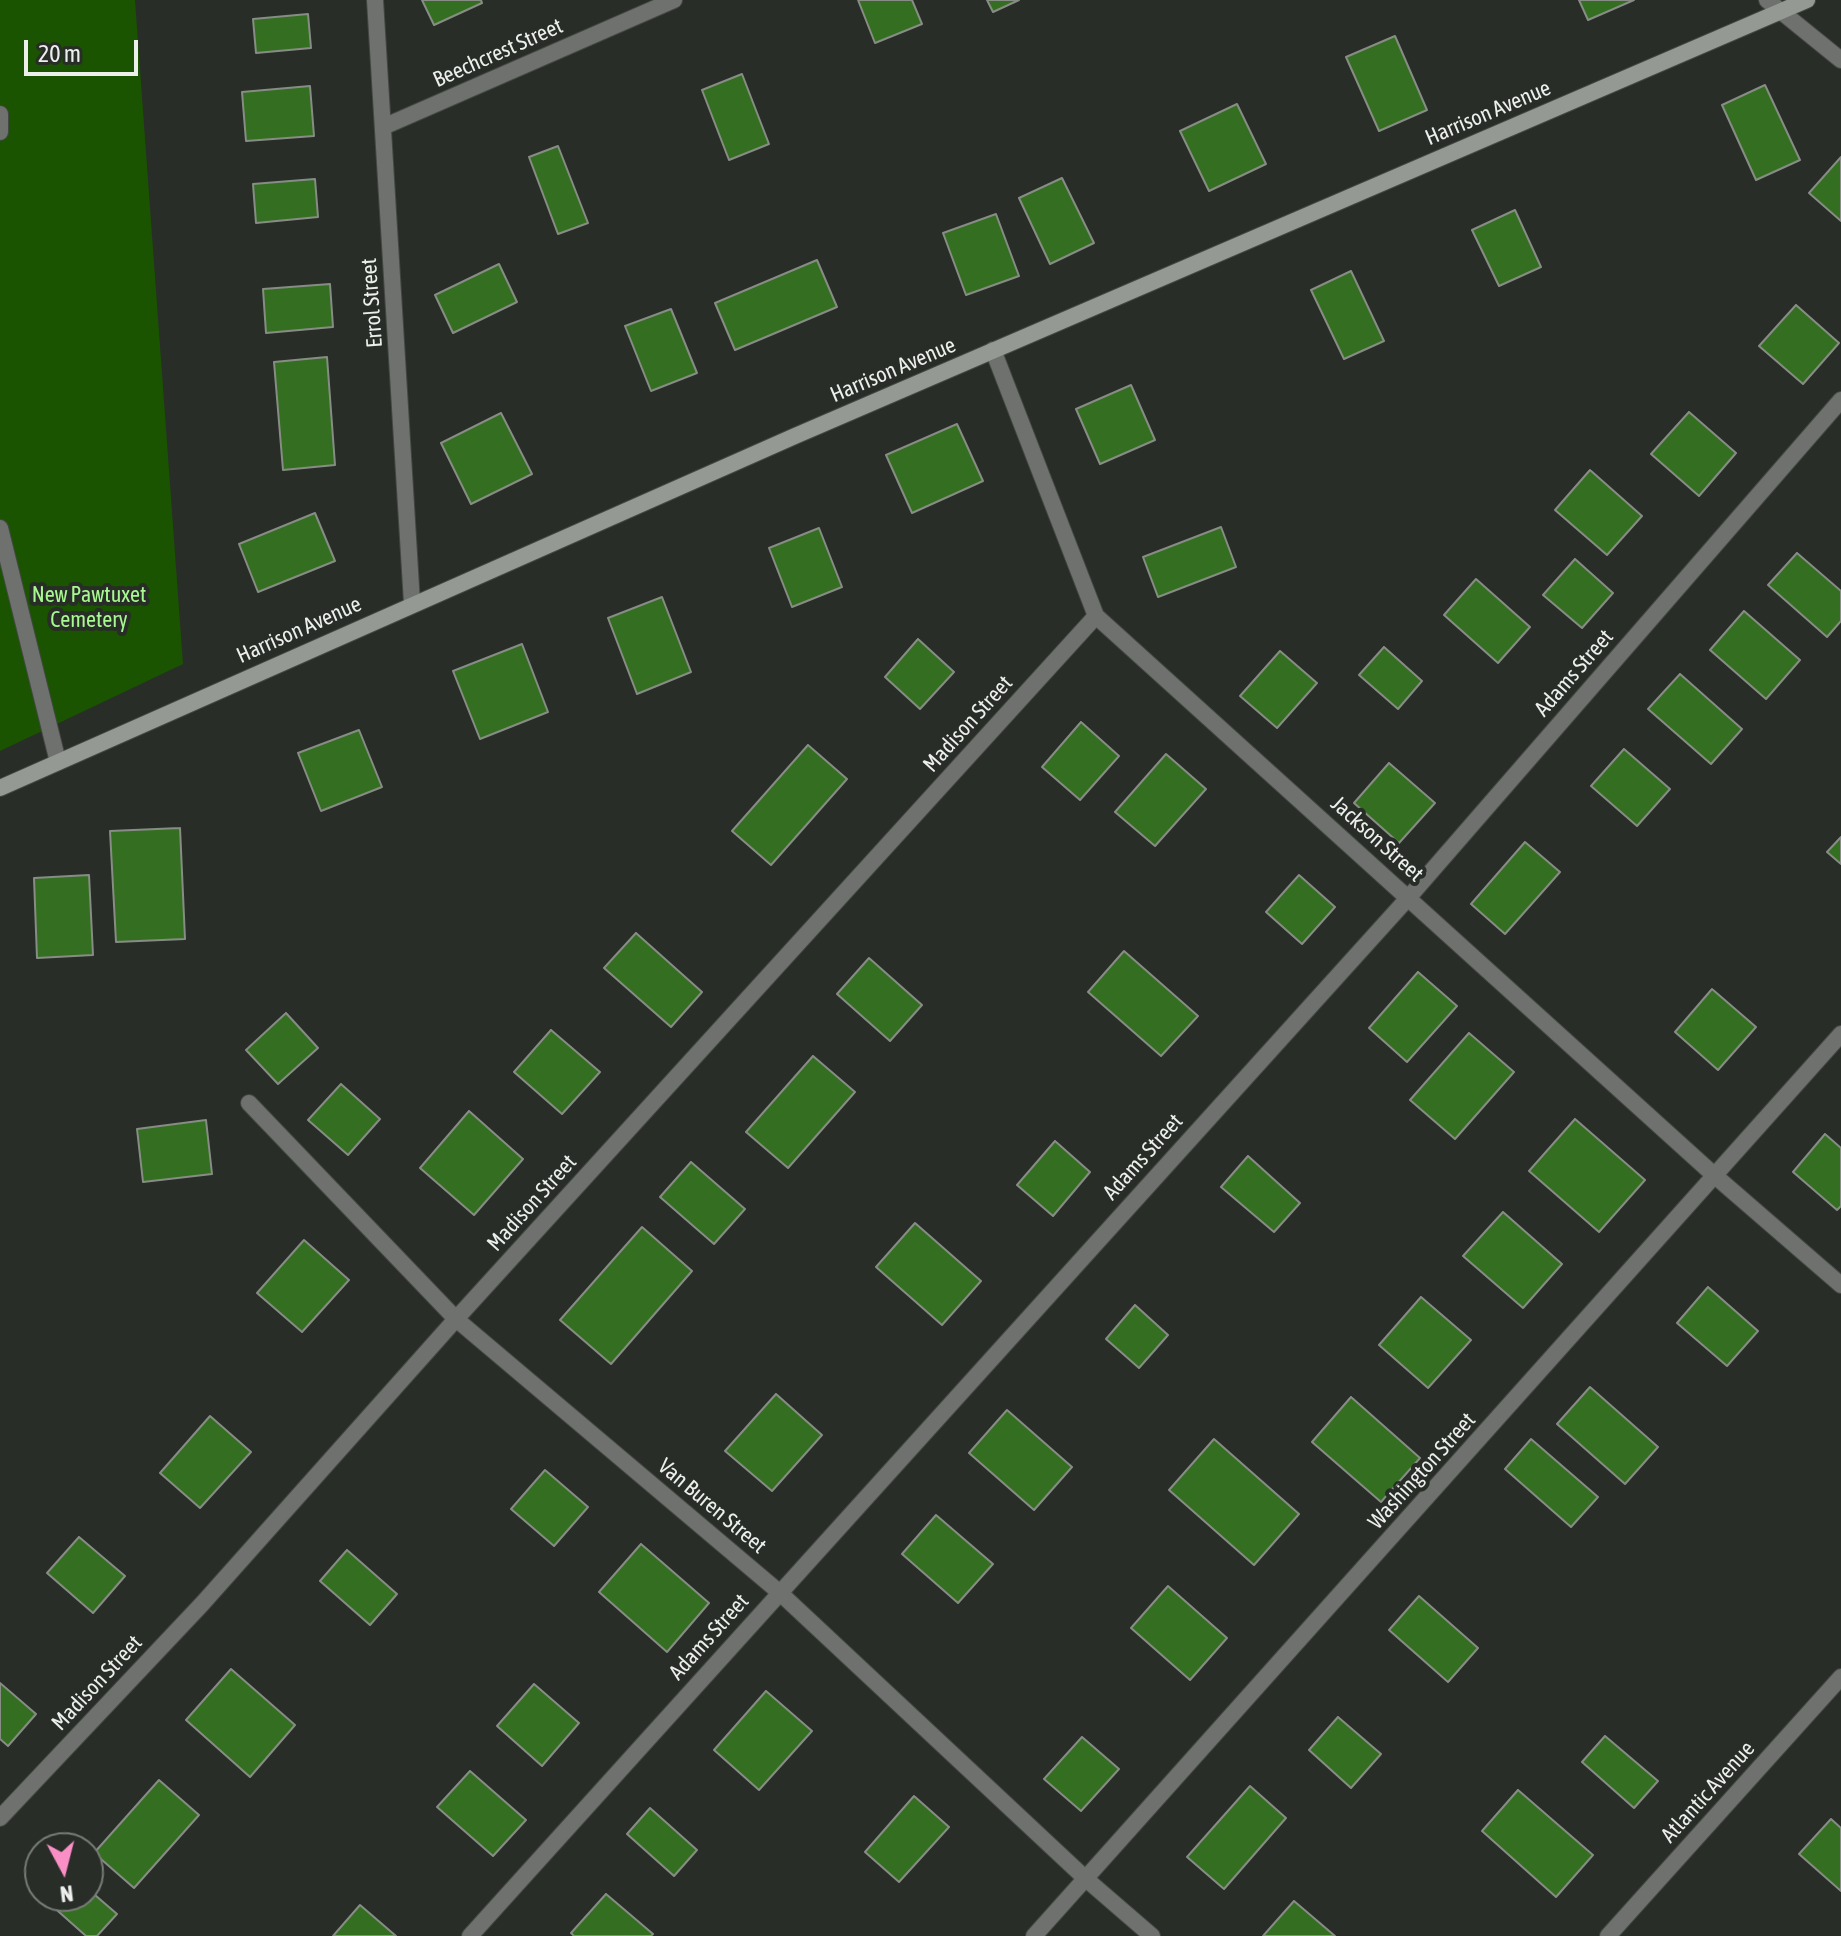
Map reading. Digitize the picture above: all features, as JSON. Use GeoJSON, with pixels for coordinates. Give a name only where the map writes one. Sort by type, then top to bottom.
{"type":"FeatureCollection","features":[{"type":"Feature","properties":{"kind":"street","name":"Errol Street"},"geometry":{"type":"LineString","coordinates":[[375,0],[412,603]]}},
{"type":"Feature","properties":{"kind":"street","name":"Beechcrest Street"},"geometry":{"type":"LineString","coordinates":[[383,127],[674,0]]}},
{"type":"Feature","properties":{"kind":"street","name":"Harrison Avenue"},"geometry":{"type":"LineString","coordinates":[[0,788],[412,603],[1773,6],[1807,0]]}},
{"type":"Feature","properties":{"kind":"street"},"geometry":{"type":"LineString","coordinates":[[1773,6],[1841,60]]}},
{"type":"Feature","properties":{"kind":"street"},"geometry":{"type":"LineString","coordinates":[[0,114],[0,132]]}},
{"type":"Feature","properties":{"kind":"street","name":"Jackson Street"},"geometry":{"type":"LineString","coordinates":[[993,350],[1096,616],[1714,1175],[1841,1285]]}},
{"type":"Feature","properties":{"kind":"street","name":"Adams Street"},"geometry":{"type":"LineString","coordinates":[[470,1936],[1409,897],[1841,400]]}},
{"type":"Feature","properties":{"kind":"street"},"geometry":{"type":"LineString","coordinates":[[0,528],[58,762]]}},
{"type":"Feature","properties":{"kind":"street","name":"Madison Street"},"geometry":{"type":"LineString","coordinates":[[0,1818],[202,1604],[456,1319],[1096,616]]}},
{"type":"Feature","properties":{"kind":"street","name":"Washington Street"},"geometry":{"type":"LineString","coordinates":[[1034,1936],[1841,1034]]}},
{"type":"Feature","properties":{"kind":"street","name":"Van Buren Street"},"geometry":{"type":"LineString","coordinates":[[249,1103],[456,1319],[779,1592],[1086,1879],[1152,1936]]}},
{"type":"Feature","properties":{"kind":"street","name":"Atlantic Avenue"},"geometry":{"type":"LineString","coordinates":[[1608,1936],[1841,1677]]}},
{"type":"Feature","properties":{"kind":"green space","name":"New Pawtuxet Cemetery"},"geometry":{"type":"Polygon","coordinates":[[[0,0],[135,0],[183,664],[0,751],[0,0]]]}},
{"type":"Feature","properties":{"kind":"building"},"geometry":{"type":"Polygon","coordinates":[[[422,0],[481,0],[482,3],[434,25],[422,0]]]}},
{"type":"Feature","properties":{"kind":"building"},"geometry":{"type":"Polygon","coordinates":[[[858,0],[912,0],[922,24],[875,43],[858,0]]]}},
{"type":"Feature","properties":{"kind":"building"},"geometry":{"type":"Polygon","coordinates":[[[987,0],[1019,0],[993,12],[987,0]]]}},
{"type":"Feature","properties":{"kind":"building"},"geometry":{"type":"Polygon","coordinates":[[[1579,0],[1634,0],[1588,20],[1579,0]]]}},
{"type":"Feature","properties":{"kind":"building"},"geometry":{"type":"Polygon","coordinates":[[[308,14],[311,48],[256,53],[253,19],[308,14]]]}},
{"type":"Feature","properties":{"kind":"building"},"geometry":{"type":"Polygon","coordinates":[[[1395,36],[1427,110],[1379,131],[1346,57],[1395,36]]]}},
{"type":"Feature","properties":{"kind":"building"},"geometry":{"type":"Polygon","coordinates":[[[742,74],[769,144],[729,160],[702,90],[742,74]]]}},
{"type":"Feature","properties":{"kind":"building"},"geometry":{"type":"Polygon","coordinates":[[[1765,85],[1800,160],[1756,180],[1722,105],[1765,85]]]}},
{"type":"Feature","properties":{"kind":"building"},"geometry":{"type":"Polygon","coordinates":[[[310,86],[314,136],[246,141],[242,92],[310,86]]]}},
{"type":"Feature","properties":{"kind":"building"},"geometry":{"type":"Polygon","coordinates":[[[1237,104],[1266,164],[1209,191],[1180,131],[1237,104]]]}},
{"type":"Feature","properties":{"kind":"building"},"geometry":{"type":"Polygon","coordinates":[[[558,146],[588,223],[558,234],[529,157],[558,146]]]}},
{"type":"Feature","properties":{"kind":"building"},"geometry":{"type":"Polygon","coordinates":[[[1841,157],[1841,221],[1809,193],[1841,157]]]}},
{"type":"Feature","properties":{"kind":"building"},"geometry":{"type":"Polygon","coordinates":[[[1062,178],[1094,243],[1050,264],[1019,198],[1062,178]]]}},
{"type":"Feature","properties":{"kind":"building"},"geometry":{"type":"Polygon","coordinates":[[[315,179],[318,217],[256,223],[253,184],[315,179]]]}},
{"type":"Feature","properties":{"kind":"building"},"geometry":{"type":"Polygon","coordinates":[[[1515,210],[1541,267],[1499,286],[1472,230],[1515,210]]]}},
{"type":"Feature","properties":{"kind":"building"},"geometry":{"type":"Polygon","coordinates":[[[996,214],[1019,276],[966,295],[943,233],[996,214]]]}},
{"type":"Feature","properties":{"kind":"building"},"geometry":{"type":"Polygon","coordinates":[[[817,260],[837,307],[735,350],[715,303],[817,260]]]}},
{"type":"Feature","properties":{"kind":"building"},"geometry":{"type":"Polygon","coordinates":[[[499,264],[517,302],[453,333],[435,295],[499,264]]]}},
{"type":"Feature","properties":{"kind":"building"},"geometry":{"type":"Polygon","coordinates":[[[1351,271],[1384,341],[1344,359],[1311,290],[1351,271]]]}},
{"type":"Feature","properties":{"kind":"building"},"geometry":{"type":"Polygon","coordinates":[[[330,284],[333,327],[266,333],[263,289],[330,284]]]}},
{"type":"Feature","properties":{"kind":"building"},"geometry":{"type":"Polygon","coordinates":[[[1796,305],[1839,343],[1803,384],[1759,346],[1796,305]]]}},
{"type":"Feature","properties":{"kind":"building"},"geometry":{"type":"Polygon","coordinates":[[[671,309],[697,373],[651,391],[625,326],[671,309]]]}},
{"type":"Feature","properties":{"kind":"building"},"geometry":{"type":"Polygon","coordinates":[[[327,357],[335,465],[283,470],[274,362],[327,357]]]}},
{"type":"Feature","properties":{"kind":"building"},"geometry":{"type":"Polygon","coordinates":[[[1131,385],[1155,440],[1100,464],[1076,409],[1131,385]]]}},
{"type":"Feature","properties":{"kind":"building"},"geometry":{"type":"Polygon","coordinates":[[[1689,412],[1736,453],[1699,496],[1651,454],[1689,412]]]}},
{"type":"Feature","properties":{"kind":"building"},"geometry":{"type":"Polygon","coordinates":[[[501,413],[532,474],[471,504],[441,443],[501,413]]]}},
{"type":"Feature","properties":{"kind":"building"},"geometry":{"type":"Polygon","coordinates":[[[957,424],[983,481],[912,513],[886,455],[957,424]]]}},
{"type":"Feature","properties":{"kind":"building"},"geometry":{"type":"Polygon","coordinates":[[[1590,470],[1642,516],[1607,555],[1555,510],[1590,470]]]}},
{"type":"Feature","properties":{"kind":"building"},"geometry":{"type":"Polygon","coordinates":[[[315,513],[335,561],[258,592],[239,544],[315,513]]]}},
{"type":"Feature","properties":{"kind":"building"},"geometry":{"type":"Polygon","coordinates":[[[1221,527],[1236,567],[1158,597],[1143,557],[1221,527]]]}},
{"type":"Feature","properties":{"kind":"building"},"geometry":{"type":"Polygon","coordinates":[[[819,528],[842,587],[792,607],[769,548],[819,528]]]}},
{"type":"Feature","properties":{"kind":"building"},"geometry":{"type":"Polygon","coordinates":[[[1797,553],[1841,591],[1841,621],[1827,637],[1768,585],[1797,553]]]}},
{"type":"Feature","properties":{"kind":"building"},"geometry":{"type":"Polygon","coordinates":[[[1575,559],[1613,593],[1582,628],[1543,595],[1575,559]]]}},
{"type":"Feature","properties":{"kind":"building"},"geometry":{"type":"Polygon","coordinates":[[[1476,579],[1530,627],[1498,663],[1444,615],[1476,579]]]}},
{"type":"Feature","properties":{"kind":"building"},"geometry":{"type":"Polygon","coordinates":[[[662,597],[691,672],[637,694],[608,618],[662,597]]]}},
{"type":"Feature","properties":{"kind":"building"},"geometry":{"type":"Polygon","coordinates":[[[1744,611],[1800,660],[1766,699],[1710,650],[1744,611]]]}},
{"type":"Feature","properties":{"kind":"building"},"geometry":{"type":"Polygon","coordinates":[[[918,639],[954,672],[920,709],[885,677],[918,639]]]}},
{"type":"Feature","properties":{"kind":"building"},"geometry":{"type":"Polygon","coordinates":[[[522,644],[548,712],[480,739],[453,671],[522,644]]]}},
{"type":"Feature","properties":{"kind":"building"},"geometry":{"type":"Polygon","coordinates":[[[1384,647],[1422,681],[1398,709],[1359,675],[1384,647]]]}},
{"type":"Feature","properties":{"kind":"building"},"geometry":{"type":"Polygon","coordinates":[[[1280,651],[1317,683],[1277,728],[1240,696],[1280,651]]]}},
{"type":"Feature","properties":{"kind":"building"},"geometry":{"type":"Polygon","coordinates":[[[1680,674],[1742,729],[1711,764],[1648,709],[1680,674]]]}},
{"type":"Feature","properties":{"kind":"building"},"geometry":{"type":"Polygon","coordinates":[[[1081,722],[1119,756],[1080,800],[1042,767],[1081,722]]]}},
{"type":"Feature","properties":{"kind":"building"},"geometry":{"type":"Polygon","coordinates":[[[359,730],[382,787],[321,811],[298,753],[359,730]]]}},
{"type":"Feature","properties":{"kind":"building"},"geometry":{"type":"Polygon","coordinates":[[[808,745],[847,779],[771,865],[732,831],[808,745]]]}},
{"type":"Feature","properties":{"kind":"building"},"geometry":{"type":"Polygon","coordinates":[[[1624,749],[1670,789],[1637,826],[1591,786],[1624,749]]]}},
{"type":"Feature","properties":{"kind":"building"},"geometry":{"type":"Polygon","coordinates":[[[1166,754],[1206,789],[1155,846],[1115,812],[1166,754]]]}},
{"type":"Feature","properties":{"kind":"building"},"geometry":{"type":"Polygon","coordinates":[[[1389,763],[1435,803],[1399,843],[1354,803],[1389,763]]]}},
{"type":"Feature","properties":{"kind":"building"},"geometry":{"type":"Polygon","coordinates":[[[180,828],[185,939],[116,942],[110,831],[180,828]]]}},
{"type":"Feature","properties":{"kind":"building"},"geometry":{"type":"Polygon","coordinates":[[[1841,837],[1841,864],[1827,852],[1841,837]]]}},
{"type":"Feature","properties":{"kind":"building"},"geometry":{"type":"Polygon","coordinates":[[[1525,842],[1560,872],[1505,934],[1471,904],[1525,842]]]}},
{"type":"Feature","properties":{"kind":"building"},"geometry":{"type":"Polygon","coordinates":[[[89,875],[93,955],[37,958],[34,878],[89,875]]]}},
{"type":"Feature","properties":{"kind":"building"},"geometry":{"type":"Polygon","coordinates":[[[1299,875],[1335,907],[1302,944],[1266,912],[1299,875]]]}},
{"type":"Feature","properties":{"kind":"building"},"geometry":{"type":"Polygon","coordinates":[[[636,933],[702,992],[671,1027],[604,968],[636,933]]]}},
{"type":"Feature","properties":{"kind":"building"},"geometry":{"type":"Polygon","coordinates":[[[1124,951],[1198,1016],[1161,1056],[1088,992],[1124,951]]]}},
{"type":"Feature","properties":{"kind":"building"},"geometry":{"type":"Polygon","coordinates":[[[869,958],[922,1005],[890,1041],[837,994],[869,958]]]}},
{"type":"Feature","properties":{"kind":"building"},"geometry":{"type":"Polygon","coordinates":[[[1418,972],[1457,1006],[1407,1062],[1369,1028],[1418,972]]]}},
{"type":"Feature","properties":{"kind":"building"},"geometry":{"type":"Polygon","coordinates":[[[1712,989],[1756,1027],[1718,1070],[1675,1032],[1712,989]]]}},
{"type":"Feature","properties":{"kind":"building"},"geometry":{"type":"Polygon","coordinates":[[[286,1013],[318,1048],[278,1084],[246,1050],[286,1013]]]}},
{"type":"Feature","properties":{"kind":"building"},"geometry":{"type":"Polygon","coordinates":[[[551,1030],[600,1072],[562,1114],[514,1072],[551,1030]]]}},
{"type":"Feature","properties":{"kind":"building"},"geometry":{"type":"Polygon","coordinates":[[[1469,1033],[1514,1072],[1455,1139],[1410,1100],[1469,1033]]]}},
{"type":"Feature","properties":{"kind":"building"},"geometry":{"type":"Polygon","coordinates":[[[813,1056],[855,1092],[788,1168],[746,1132],[813,1056]]]}},
{"type":"Feature","properties":{"kind":"building"},"geometry":{"type":"Polygon","coordinates":[[[341,1084],[380,1119],[348,1155],[308,1120],[341,1084]]]}},
{"type":"Feature","properties":{"kind":"building"},"geometry":{"type":"Polygon","coordinates":[[[469,1111],[523,1159],[474,1215],[420,1168],[469,1111]]]}},
{"type":"Feature","properties":{"kind":"building"},"geometry":{"type":"Polygon","coordinates":[[[1575,1119],[1645,1180],[1599,1232],[1529,1171],[1575,1119]]]}},
{"type":"Feature","properties":{"kind":"building"},"geometry":{"type":"Polygon","coordinates":[[[206,1120],[212,1174],[143,1182],[137,1129],[206,1120]]]}},
{"type":"Feature","properties":{"kind":"building"},"geometry":{"type":"Polygon","coordinates":[[[1825,1134],[1841,1148],[1841,1206],[1837,1210],[1793,1172],[1825,1134]]]}},
{"type":"Feature","properties":{"kind":"building"},"geometry":{"type":"Polygon","coordinates":[[[1055,1141],[1090,1172],[1053,1216],[1017,1185],[1055,1141]]]}},
{"type":"Feature","properties":{"kind":"building"},"geometry":{"type":"Polygon","coordinates":[[[1248,1156],[1300,1203],[1274,1232],[1221,1187],[1248,1156]]]}},
{"type":"Feature","properties":{"kind":"building"},"geometry":{"type":"Polygon","coordinates":[[[691,1162],[745,1209],[714,1244],[660,1197],[691,1162]]]}},
{"type":"Feature","properties":{"kind":"building"},"geometry":{"type":"Polygon","coordinates":[[[1503,1212],[1562,1264],[1523,1308],[1463,1256],[1503,1212]]]}},
{"type":"Feature","properties":{"kind":"building"},"geometry":{"type":"Polygon","coordinates":[[[915,1223],[981,1281],[942,1325],[876,1267],[915,1223]]]}},
{"type":"Feature","properties":{"kind":"building"},"geometry":{"type":"Polygon","coordinates":[[[642,1227],[692,1271],[611,1364],[560,1320],[642,1227]]]}},
{"type":"Feature","properties":{"kind":"building"},"geometry":{"type":"Polygon","coordinates":[[[304,1240],[349,1280],[302,1332],[257,1293],[304,1240]]]}},
{"type":"Feature","properties":{"kind":"building"},"geometry":{"type":"Polygon","coordinates":[[[1708,1287],[1758,1331],[1727,1366],[1677,1323],[1708,1287]]]}},
{"type":"Feature","properties":{"kind":"building"},"geometry":{"type":"Polygon","coordinates":[[[1421,1297],[1471,1340],[1428,1388],[1379,1345],[1421,1297]]]}},
{"type":"Feature","properties":{"kind":"building"},"geometry":{"type":"Polygon","coordinates":[[[1135,1305],[1168,1335],[1139,1368],[1106,1339],[1135,1305]]]}},
{"type":"Feature","properties":{"kind":"building"},"geometry":{"type":"Polygon","coordinates":[[[1590,1387],[1658,1447],[1625,1484],[1557,1424],[1590,1387]]]}},
{"type":"Feature","properties":{"kind":"building"},"geometry":{"type":"Polygon","coordinates":[[[776,1394],[822,1435],[772,1491],[725,1451],[776,1394]]]}},
{"type":"Feature","properties":{"kind":"building"},"geometry":{"type":"Polygon","coordinates":[[[1351,1397],[1420,1458],[1381,1502],[1312,1442],[1351,1397]]]}},
{"type":"Feature","properties":{"kind":"building"},"geometry":{"type":"Polygon","coordinates":[[[1007,1410],[1072,1467],[1034,1510],[969,1453],[1007,1410]]]}},
{"type":"Feature","properties":{"kind":"building"},"geometry":{"type":"Polygon","coordinates":[[[210,1416],[251,1452],[200,1508],[160,1473],[210,1416]]]}},
{"type":"Feature","properties":{"kind":"building"},"geometry":{"type":"Polygon","coordinates":[[[1214,1439],[1299,1514],[1254,1565],[1169,1490],[1214,1439]]]}},
{"type":"Feature","properties":{"kind":"building"},"geometry":{"type":"Polygon","coordinates":[[[1531,1439],[1598,1497],[1571,1527],[1505,1469],[1531,1439]]]}},
{"type":"Feature","properties":{"kind":"building"},"geometry":{"type":"Polygon","coordinates":[[[545,1470],[588,1507],[554,1546],[511,1509],[545,1470]]]}},
{"type":"Feature","properties":{"kind":"building"},"geometry":{"type":"Polygon","coordinates":[[[936,1515],[993,1564],[958,1603],[902,1554],[936,1515]]]}},
{"type":"Feature","properties":{"kind":"building"},"geometry":{"type":"Polygon","coordinates":[[[79,1537],[125,1576],[93,1613],[47,1573],[79,1537]]]}},
{"type":"Feature","properties":{"kind":"building"},"geometry":{"type":"Polygon","coordinates":[[[641,1544],[709,1603],[667,1652],[599,1592],[641,1544]]]}},
{"type":"Feature","properties":{"kind":"building"},"geometry":{"type":"Polygon","coordinates":[[[347,1550],[397,1594],[370,1625],[320,1581],[347,1550]]]}},
{"type":"Feature","properties":{"kind":"building"},"geometry":{"type":"Polygon","coordinates":[[[1168,1586],[1227,1638],[1190,1680],[1131,1628],[1168,1586]]]}},
{"type":"Feature","properties":{"kind":"building"},"geometry":{"type":"Polygon","coordinates":[[[1419,1596],[1478,1648],[1448,1682],[1389,1630],[1419,1596]]]}},
{"type":"Feature","properties":{"kind":"building"},"geometry":{"type":"Polygon","coordinates":[[[231,1669],[295,1725],[250,1777],[186,1720],[231,1669]]]}},
{"type":"Feature","properties":{"kind":"building"},"geometry":{"type":"Polygon","coordinates":[[[0,1683],[36,1714],[8,1746],[0,1739],[0,1683]]]}},
{"type":"Feature","properties":{"kind":"building"},"geometry":{"type":"Polygon","coordinates":[[[534,1684],[579,1723],[542,1766],[497,1726],[534,1684]]]}},
{"type":"Feature","properties":{"kind":"building"},"geometry":{"type":"Polygon","coordinates":[[[766,1691],[812,1731],[759,1790],[714,1750],[766,1691]]]}},
{"type":"Feature","properties":{"kind":"building"},"geometry":{"type":"Polygon","coordinates":[[[1338,1717],[1381,1754],[1351,1788],[1309,1750],[1338,1717]]]}},
{"type":"Feature","properties":{"kind":"building"},"geometry":{"type":"Polygon","coordinates":[[[1605,1736],[1658,1781],[1634,1808],[1582,1762],[1605,1736]]]}},
{"type":"Feature","properties":{"kind":"building"},"geometry":{"type":"Polygon","coordinates":[[[1082,1737],[1119,1769],[1081,1811],[1044,1779],[1082,1737]]]}},
{"type":"Feature","properties":{"kind":"building"},"geometry":{"type":"Polygon","coordinates":[[[470,1771],[526,1820],[493,1856],[437,1807],[470,1771]]]}},
{"type":"Feature","properties":{"kind":"building"},"geometry":{"type":"Polygon","coordinates":[[[159,1780],[199,1815],[134,1888],[104,1862],[104,1842],[159,1780]]]}},
{"type":"Feature","properties":{"kind":"building"},"geometry":{"type":"Polygon","coordinates":[[[1250,1786],[1286,1818],[1224,1889],[1187,1857],[1250,1786]]]}},
{"type":"Feature","properties":{"kind":"building"},"geometry":{"type":"Polygon","coordinates":[[[1518,1790],[1593,1855],[1556,1897],[1482,1831],[1518,1790]]]}},
{"type":"Feature","properties":{"kind":"building"},"geometry":{"type":"Polygon","coordinates":[[[914,1796],[949,1827],[899,1882],[865,1852],[914,1796]]]}},
{"type":"Feature","properties":{"kind":"building"},"geometry":{"type":"Polygon","coordinates":[[[650,1808],[697,1850],[674,1876],[627,1834],[650,1808]]]}},
{"type":"Feature","properties":{"kind":"building"},"geometry":{"type":"Polygon","coordinates":[[[1831,1819],[1841,1828],[1841,1891],[1799,1854],[1831,1819]]]}},
{"type":"Feature","properties":{"kind":"building"},"geometry":{"type":"Polygon","coordinates":[[[606,1894],[653,1934],[574,1936],[571,1933],[606,1894]]]}},
{"type":"Feature","properties":{"kind":"building"},"geometry":{"type":"Polygon","coordinates":[[[1294,1901],[1335,1936],[1263,1936],[1294,1901]]]}},
{"type":"Feature","properties":{"kind":"building"},"geometry":{"type":"Polygon","coordinates":[[[104,1903],[117,1914],[97,1936],[86,1936],[59,1912],[104,1912],[104,1903]]]}},
{"type":"Feature","properties":{"kind":"building"},"geometry":{"type":"Polygon","coordinates":[[[360,1905],[396,1936],[333,1936],[360,1905]]]}}]}
